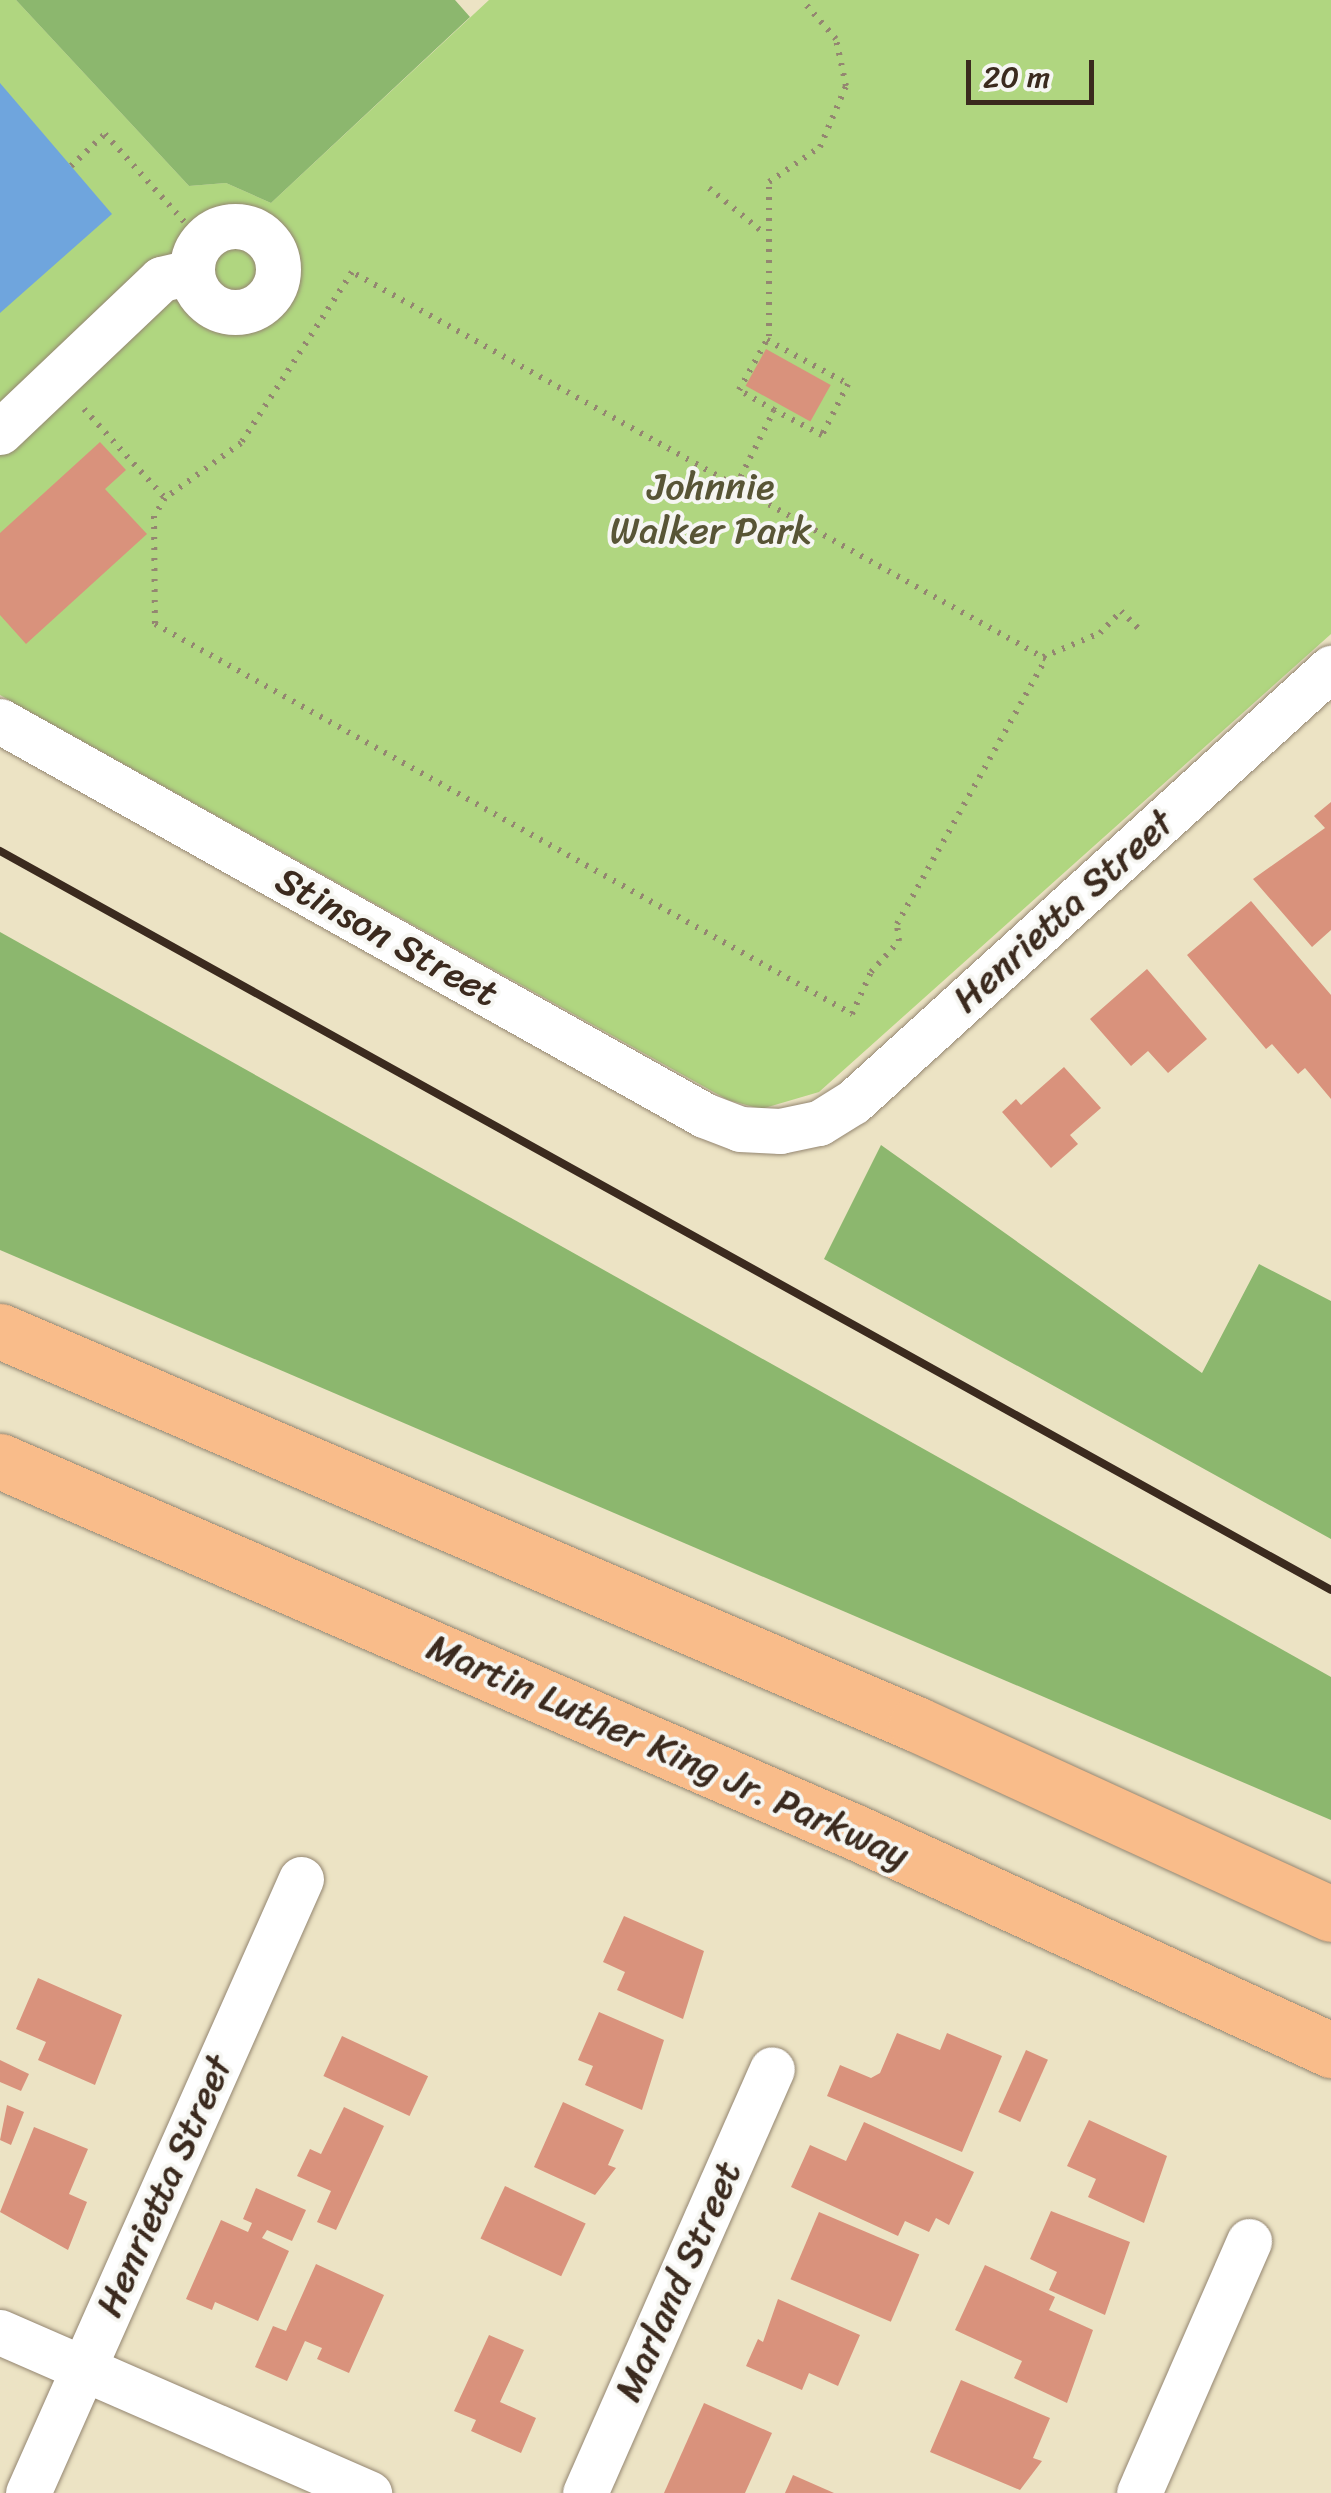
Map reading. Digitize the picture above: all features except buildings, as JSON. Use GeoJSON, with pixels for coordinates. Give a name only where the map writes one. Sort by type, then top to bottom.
{"type":"FeatureCollection","features":[{"type":"Feature","properties":{"kind":"highway"},"geometry":{"type":"LineString","coordinates":[[0,1330],[916,1724],[1331,1914]]}},
{"type":"Feature","properties":{"kind":"highway","name":"Martin Luther King Jr. Parkway"},"geometry":{"type":"LineString","coordinates":[[0,1461],[855,1832],[1331,2050]]}},
{"type":"Feature","properties":{"kind":"street"},"geometry":{"type":"LineString","coordinates":[[0,432],[161,280],[196,256]]}},
{"type":"Feature","properties":{"kind":"street","name":"Henrietta Street"},"geometry":{"type":"LineString","coordinates":[[780,1131],[819,1122],[853,1102],[1331,668]]}},
{"type":"Feature","properties":{"kind":"street","name":"Stinson Street"},"geometry":{"type":"LineString","coordinates":[[0,721],[704,1116],[740,1129],[780,1131]]}},
{"type":"Feature","properties":{"kind":"street","name":"Henrietta Street"},"geometry":{"type":"LineString","coordinates":[[28,2493],[301,1879]]}},
{"type":"Feature","properties":{"kind":"street","name":"Marland Street"},"geometry":{"type":"LineString","coordinates":[[585,2493],[772,2069]]}},
{"type":"Feature","properties":{"kind":"street"},"geometry":{"type":"LineString","coordinates":[[1139,2493],[1249,2241]]}},
{"type":"Feature","properties":{"kind":"street"},"geometry":{"type":"LineString","coordinates":[[0,2332],[369,2493]]}},
{"type":"Feature","properties":{"kind":"path"},"geometry":{"type":"LineString","coordinates":[[767,340],[848,384],[822,435],[738,390],[767,340],[766,234],[770,182],[820,146],[846,86],[836,39],[802,0]]}},
{"type":"Feature","properties":{"kind":"path"},"geometry":{"type":"LineString","coordinates":[[71,166],[105,134],[196,256]]}},
{"type":"Feature","properties":{"kind":"path"},"geometry":{"type":"LineString","coordinates":[[710,188],[766,234]]}},
{"type":"Feature","properties":{"kind":"path"},"geometry":{"type":"LineString","coordinates":[[1042,657],[352,272],[241,442],[165,498],[154,516],[155,624],[852,1014],[871,972],[899,940],[897,924],[1042,657],[1100,633],[1120,610],[1141,631]]}},
{"type":"Feature","properties":{"kind":"path"},"geometry":{"type":"LineString","coordinates":[[56,380],[165,498]]}},
{"type":"Feature","properties":{"kind":"path"},"geometry":{"type":"LineString","coordinates":[[736,486],[774,410]]}},
{"type":"Feature","properties":{"kind":"green space","name":"Johnnie Walker Park"},"geometry":{"type":"Polygon","coordinates":[[[0,0],[16,0],[189,186],[226,183],[271,203],[489,0],[1331,0],[1331,634],[819,1092],[761,1109],[728,1100],[0,695],[0,0]]]}},
{"type":"Feature","properties":{"kind":"green space"},"geometry":{"type":"Polygon","coordinates":[[[16,0],[455,0],[470,17],[271,203],[226,183],[189,186],[16,0]]]}},
{"type":"Feature","properties":{"kind":"green space"},"geometry":{"type":"Polygon","coordinates":[[[0,932],[1331,1677],[1331,1820],[0,1250],[0,932]]]}},
{"type":"Feature","properties":{"kind":"green space"},"geometry":{"type":"Polygon","coordinates":[[[881,1145],[1202,1373],[1259,1264],[1331,1301],[1331,1539],[824,1259],[881,1145]]]}},
{"type":"Feature","properties":{"kind":"water"},"geometry":{"type":"Polygon","coordinates":[[[0,83],[112,214],[0,313],[0,83]]]}},
{"type":"Feature","properties":{"kind":"railway"},"geometry":{"type":"LineString","coordinates":[[0,851],[1331,1590]]}}]}
